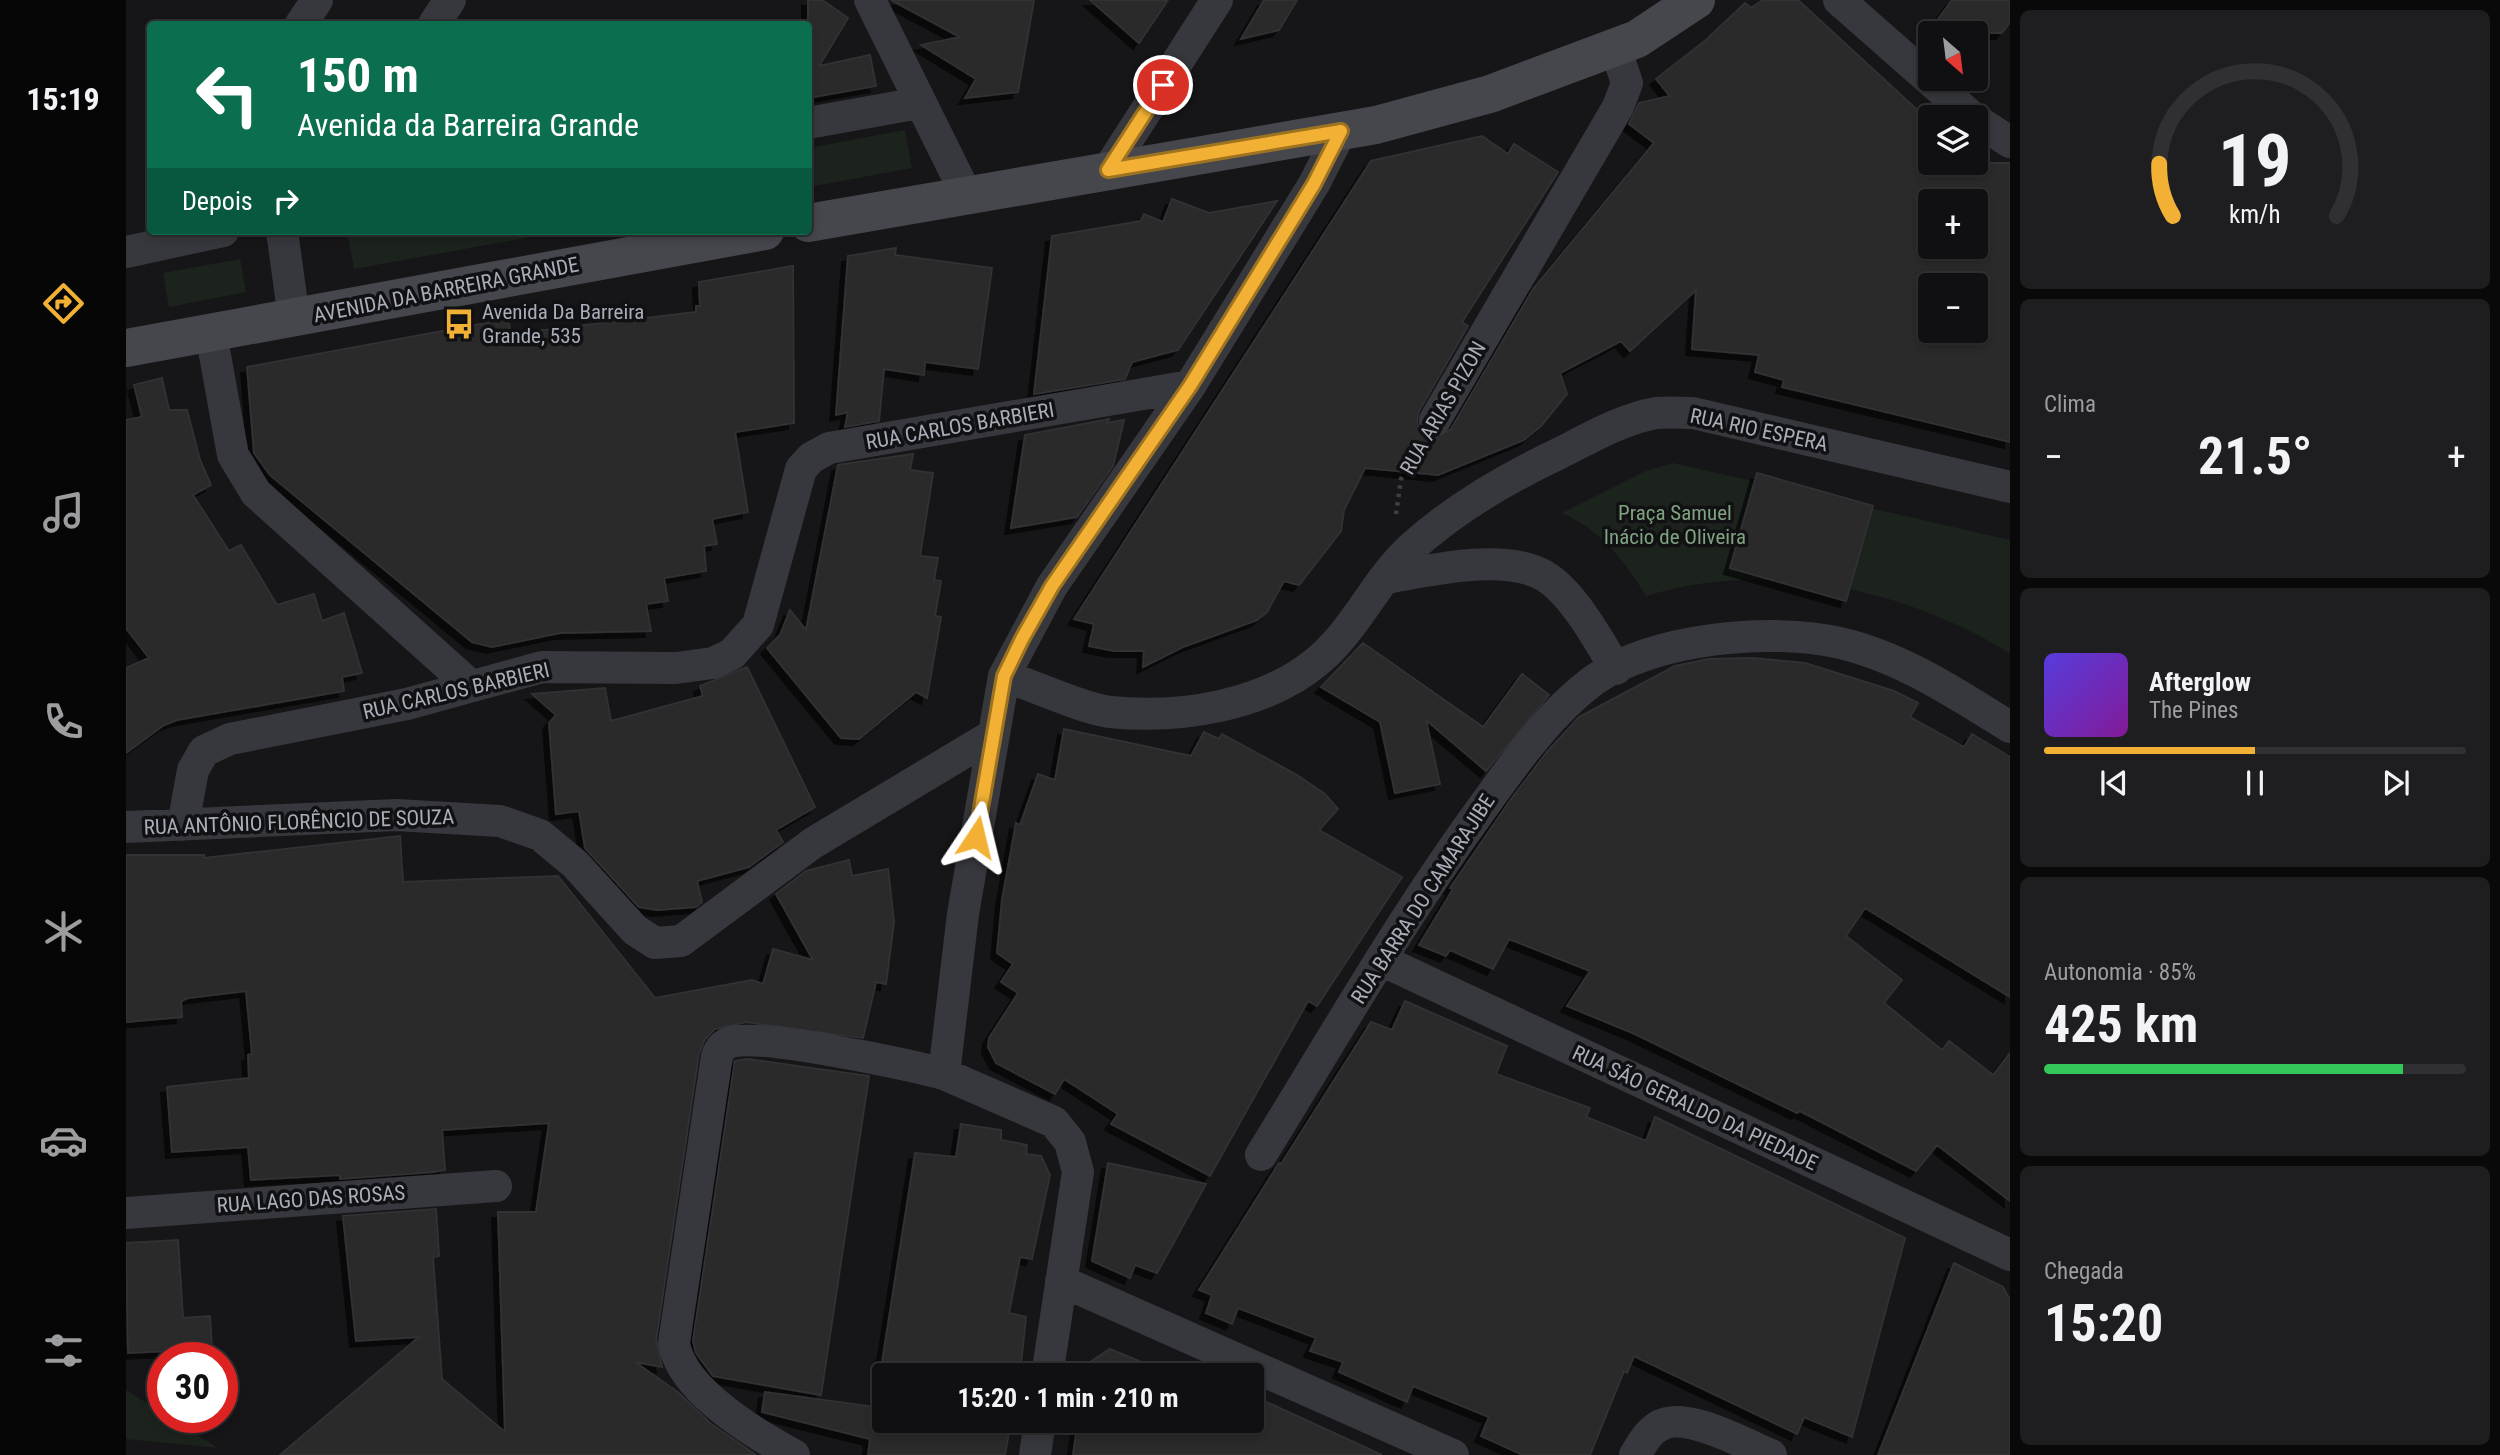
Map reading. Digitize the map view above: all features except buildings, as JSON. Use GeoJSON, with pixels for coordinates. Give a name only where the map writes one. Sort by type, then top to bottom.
{"type":"FeatureCollection","features":[{"type":"Feature","properties":{"kind":"main road"},"geometry":{"type":"LineString","coordinates":[[812,222],[1376,125],[1490,94],[1637,39],[1696,0]]}},
{"type":"Feature","properties":{"kind":"main road","name":"AVENIDA DA BARREIRA GRANDE"},"geometry":{"type":"LineString","coordinates":[[126,348],[743,235]]}},
{"type":"Feature","properties":{"kind":"street"},"geometry":{"type":"LineString","coordinates":[[303,21],[317,0]]}},
{"type":"Feature","properties":{"kind":"street"},"geometry":{"type":"LineString","coordinates":[[436,21],[450,0]]}},
{"type":"Feature","properties":{"kind":"street"},"geometry":{"type":"LineString","coordinates":[[870,0],[966,194]]}},
{"type":"Feature","properties":{"kind":"street"},"geometry":{"type":"LineString","coordinates":[[1108,170],[1217,0]]}},
{"type":"Feature","properties":{"kind":"street"},"geometry":{"type":"LineString","coordinates":[[1839,0],[1958,105]]}},
{"type":"Feature","properties":{"kind":"street","name":"RUA ARIAS PIZON"},"geometry":{"type":"LineString","coordinates":[[1435,420],[1618,107],[1627,83],[1615,47]]}},
{"type":"Feature","properties":{"kind":"street"},"geometry":{"type":"LineString","coordinates":[[812,122],[919,103]]}},
{"type":"Feature","properties":{"kind":"street"},"geometry":{"type":"LineString","coordinates":[[1988,128],[2010,142]]}},
{"type":"Feature","properties":{"kind":"street"},"geometry":{"type":"LineString","coordinates":[[944,1074],[963,914],[1004,676],[1052,586],[1190,386],[1314,184],[1341,131]]}},
{"type":"Feature","properties":{"kind":"street"},"geometry":{"type":"LineString","coordinates":[[126,252],[169,237],[187,235]]}},
{"type":"Feature","properties":{"kind":"street"},"geometry":{"type":"LineString","coordinates":[[283,235],[294,318]]}},
{"type":"Feature","properties":{"kind":"street"},"geometry":{"type":"LineString","coordinates":[[211,333],[233,456],[256,493],[471,686]]}},
{"type":"Feature","properties":{"kind":"street","name":"RUA CARLOS BARBIERI"},"geometry":{"type":"LineString","coordinates":[[183,825],[193,770],[204,751],[221,743],[407,704],[542,667],[676,668],[713,663],[732,654],[758,625],[801,469],[811,458],[829,448],[1190,386]]}},
{"type":"Feature","properties":{"kind":"street","name":"RUA RIO ESPERA"},"geometry":{"type":"LineString","coordinates":[[1387,578],[1410,549],[1453,513],[1538,463],[1607,430],[1655,413],[1693,413],[2010,487]]}},
{"type":"Feature","properties":{"kind":"street"},"geometry":{"type":"LineString","coordinates":[[1004,676],[1108,712],[1183,712],[1245,700],[1287,682],[1320,659],[1349,630],[1387,578],[1464,564],[1506,565],[1542,575],[1580,611],[1616,669]]}},
{"type":"Feature","properties":{"kind":"street","name":"RUA BARRA DO CAMARAJIBE"},"geometry":{"type":"LineString","coordinates":[[1261,1155],[1442,863],[1521,754],[1595,680],[1663,648],[1753,635],[1839,642],[1911,668],[2010,727]]}},
{"type":"Feature","properties":{"kind":"street","name":"RUA ANTÔNIO FLORÊNCIO DE SOUZA"},"geometry":{"type":"LineString","coordinates":[[126,827],[396,815],[500,821],[540,835],[575,864],[635,930],[655,943],[681,941],[699,931],[813,844],[993,735]]}},
{"type":"Feature","properties":{"kind":"street","name":"RUA SÃO GERALDO DA PIEDADE"},"geometry":{"type":"LineString","coordinates":[[1381,960],[2010,1255]]}},
{"type":"Feature","properties":{"kind":"street"},"geometry":{"type":"LineString","coordinates":[[794,1455],[762,1438],[685,1375],[674,1343],[717,1056],[721,1048],[735,1041],[781,1044],[944,1074],[1054,1122],[1070,1142],[1078,1172],[1049,1363]]}},
{"type":"Feature","properties":{"kind":"street","name":"RUA LAGO DAS ROSAS"},"geometry":{"type":"LineString","coordinates":[[126,1213],[496,1186]]}},
{"type":"Feature","properties":{"kind":"street"},"geometry":{"type":"LineString","coordinates":[[1061,1281],[1453,1455]]}},
{"type":"Feature","properties":{"kind":"street"},"geometry":{"type":"LineString","coordinates":[[1635,1455],[1648,1434],[1661,1424],[1674,1422],[1696,1424],[1771,1455]]}},
{"type":"Feature","properties":{"kind":"street"},"geometry":{"type":"LineString","coordinates":[[1035,1455],[1038,1433]]}},
{"type":"Feature","properties":{"kind":"path","name":"RUA ARIAS PIZON"},"geometry":{"type":"LineString","coordinates":[[1396,516],[1401,479],[1435,420]]}},
{"type":"Feature","properties":{"kind":"green space"},"geometry":{"type":"Polygon","coordinates":[[[905,130],[912,168],[812,186],[812,147],[905,130]]]}},
{"type":"Feature","properties":{"kind":"green space"},"geometry":{"type":"Polygon","coordinates":[[[348,235],[542,235],[354,269],[348,235]]]}},
{"type":"Feature","properties":{"kind":"green space"},"geometry":{"type":"Polygon","coordinates":[[[240,259],[246,292],[169,307],[163,273],[240,259]]]}},
{"type":"Feature","properties":{"kind":"green space","name":"Praça Samuel Inácio de Oliveira"},"geometry":{"type":"Polygon","coordinates":[[[1673,463],[2010,540],[2010,653],[1968,630],[1924,611],[1879,596],[1833,586],[1787,580],[1740,580],[1693,585],[1646,596],[1629,570],[1600,537],[1562,513],[1646,471],[1673,463]]]}},
{"type":"Feature","properties":{"kind":"green space"},"geometry":{"type":"Polygon","coordinates":[[[126,1390],[147,1403],[147,1433],[194,1433],[218,1448],[126,1439],[126,1390]]]}},
{"type":"Feature","properties":{"kind":"place","name":"Avenida Da Barreira Grande, 535"},"geometry":{"type":"Point","coordinates":[459,324]}},
{"type":"Feature","properties":{"kind":"route"},"geometry":{"type":"LineString","coordinates":[[976,837],[1004,676],[1022,639],[1052,586],[1190,386],[1314,184],[1341,131],[1108,170],[1163,85]]}}]}
